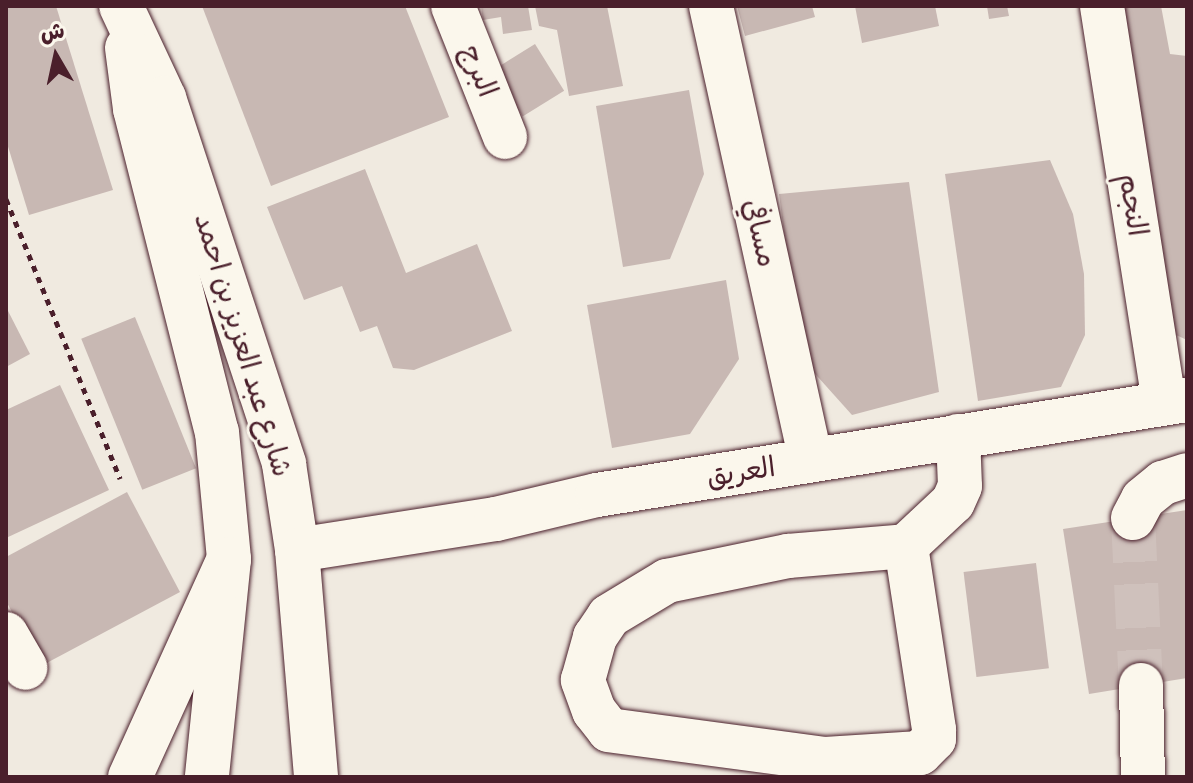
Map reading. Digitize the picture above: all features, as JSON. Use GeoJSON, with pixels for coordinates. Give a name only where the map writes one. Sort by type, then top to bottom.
{"type":"FeatureCollection","features":[{"type":"Feature","properties":{"kind":"street","name":"البرج"},"geometry":{"type":"LineString","coordinates":[[453,6],[505,137]]}},
{"type":"Feature","properties":{"kind":"street","name":"مسافي"},"geometry":{"type":"LineString","coordinates":[[711,6],[811,460]]}},
{"type":"Feature","properties":{"kind":"street","name":"النجم"},"geometry":{"type":"LineString","coordinates":[[1102,6],[1176,402]]}},
{"type":"Feature","properties":{"kind":"street","name":"شارع عبد العزيز بن احمد"},"geometry":{"type":"LineString","coordinates":[[124,14],[164,98],[270,413],[284,464],[297,550],[316,777]]}},
{"type":"Feature","properties":{"kind":"street","name":"شارع عبد العزيز بن احمد"},"geometry":{"type":"LineString","coordinates":[[124,14],[135,109],[217,432],[229,559],[207,777]]}},
{"type":"Feature","properties":{"kind":"street","name":"العريق"},"geometry":{"type":"LineString","coordinates":[[297,550],[811,460],[1176,402]]}},
{"type":"Feature","properties":{"kind":"street"},"geometry":{"type":"LineString","coordinates":[[906,546],[934,730],[934,739],[920,753],[825,759],[609,730],[594,711],[583,680],[595,637],[609,616],[635,597],[667,581],[788,556],[906,546],[953,502],[960,486],[958,436]]}},
{"type":"Feature","properties":{"kind":"street"},"geometry":{"type":"LineString","coordinates":[[1133,518],[1143,499],[1163,483],[1187,475]]}},
{"type":"Feature","properties":{"kind":"street"},"geometry":{"type":"LineString","coordinates":[[130,777],[229,559]]}},
{"type":"Feature","properties":{"kind":"street"},"geometry":{"type":"LineString","coordinates":[[1141,685],[1143,777]]}},
{"type":"Feature","properties":{"kind":"path"},"geometry":{"type":"LineString","coordinates":[[6,199],[120,479]]}},
{"type":"Feature","properties":{"kind":"building"},"geometry":{"type":"Polygon","coordinates":[[[6,6],[56,6],[113,190],[29,215],[6,140],[6,6]]]}},
{"type":"Feature","properties":{"kind":"building"},"geometry":{"type":"Polygon","coordinates":[[[202,6],[405,6],[449,117],[271,186],[202,6]]]}},
{"type":"Feature","properties":{"kind":"building"},"geometry":{"type":"Polygon","coordinates":[[[481,6],[528,6],[532,30],[503,34],[501,17],[483,20],[481,6]]]}},
{"type":"Feature","properties":{"kind":"building"},"geometry":{"type":"Polygon","coordinates":[[[535,6],[607,6],[623,86],[569,96],[557,30],[539,26],[535,6]]]}},
{"type":"Feature","properties":{"kind":"building"},"geometry":{"type":"Polygon","coordinates":[[[737,6],[812,6],[815,17],[745,36],[737,6]]]}},
{"type":"Feature","properties":{"kind":"building"},"geometry":{"type":"Polygon","coordinates":[[[855,6],[935,6],[939,26],[862,43],[855,6]]]}},
{"type":"Feature","properties":{"kind":"building"},"geometry":{"type":"Polygon","coordinates":[[[987,6],[1007,6],[1009,16],[989,19],[987,6]]]}},
{"type":"Feature","properties":{"kind":"building"},"geometry":{"type":"Polygon","coordinates":[[[1112,6],[1161,6],[1170,54],[1187,56],[1187,340],[1165,330],[1112,6]]]}},
{"type":"Feature","properties":{"kind":"building"},"geometry":{"type":"Polygon","coordinates":[[[535,44],[564,91],[523,117],[493,70],[535,44]]]}},
{"type":"Feature","properties":{"kind":"building"},"geometry":{"type":"Polygon","coordinates":[[[689,90],[704,174],[670,259],[623,267],[596,106],[689,90]]]}},
{"type":"Feature","properties":{"kind":"building"},"geometry":{"type":"Polygon","coordinates":[[[1050,160],[1073,214],[1084,274],[1085,335],[1061,387],[978,401],[945,174],[1050,160]]]}},
{"type":"Feature","properties":{"kind":"building"},"geometry":{"type":"Polygon","coordinates":[[[365,169],[406,273],[477,244],[512,331],[414,370],[393,368],[377,326],[360,332],[342,286],[304,300],[267,207],[365,169]]]}},
{"type":"Feature","properties":{"kind":"building"},"geometry":{"type":"Polygon","coordinates":[[[909,182],[939,392],[852,415],[800,357],[779,194],[909,182]]]}},
{"type":"Feature","properties":{"kind":"building"},"geometry":{"type":"Polygon","coordinates":[[[726,280],[739,359],[690,434],[612,448],[587,305],[726,280]]]}},
{"type":"Feature","properties":{"kind":"building"},"geometry":{"type":"Polygon","coordinates":[[[6,307],[30,354],[6,367],[6,307]]]}},
{"type":"Feature","properties":{"kind":"building"},"geometry":{"type":"Polygon","coordinates":[[[135,317],[196,468],[142,490],[81,339],[135,317]]]}},
{"type":"Feature","properties":{"kind":"building"},"geometry":{"type":"Polygon","coordinates":[[[60,385],[109,490],[6,538],[6,410],[60,385]]]}},
{"type":"Feature","properties":{"kind":"building"},"geometry":{"type":"Polygon","coordinates":[[[127,492],[180,592],[41,666],[6,601],[6,557],[127,492]]]}},
{"type":"Feature","properties":{"kind":"building"},"geometry":{"type":"Polygon","coordinates":[[[1187,510],[1187,678],[1089,694],[1063,529],[1187,510]]]}},
{"type":"Feature","properties":{"kind":"building"},"geometry":{"type":"Polygon","coordinates":[[[1036,563],[1049,668],[976,677],[964,572],[1036,563]]]}},
{"type":"Feature","properties":{"kind":"tunnel"},"geometry":{"type":"LineString","coordinates":[[1133,518],[1141,685]]}}]}
